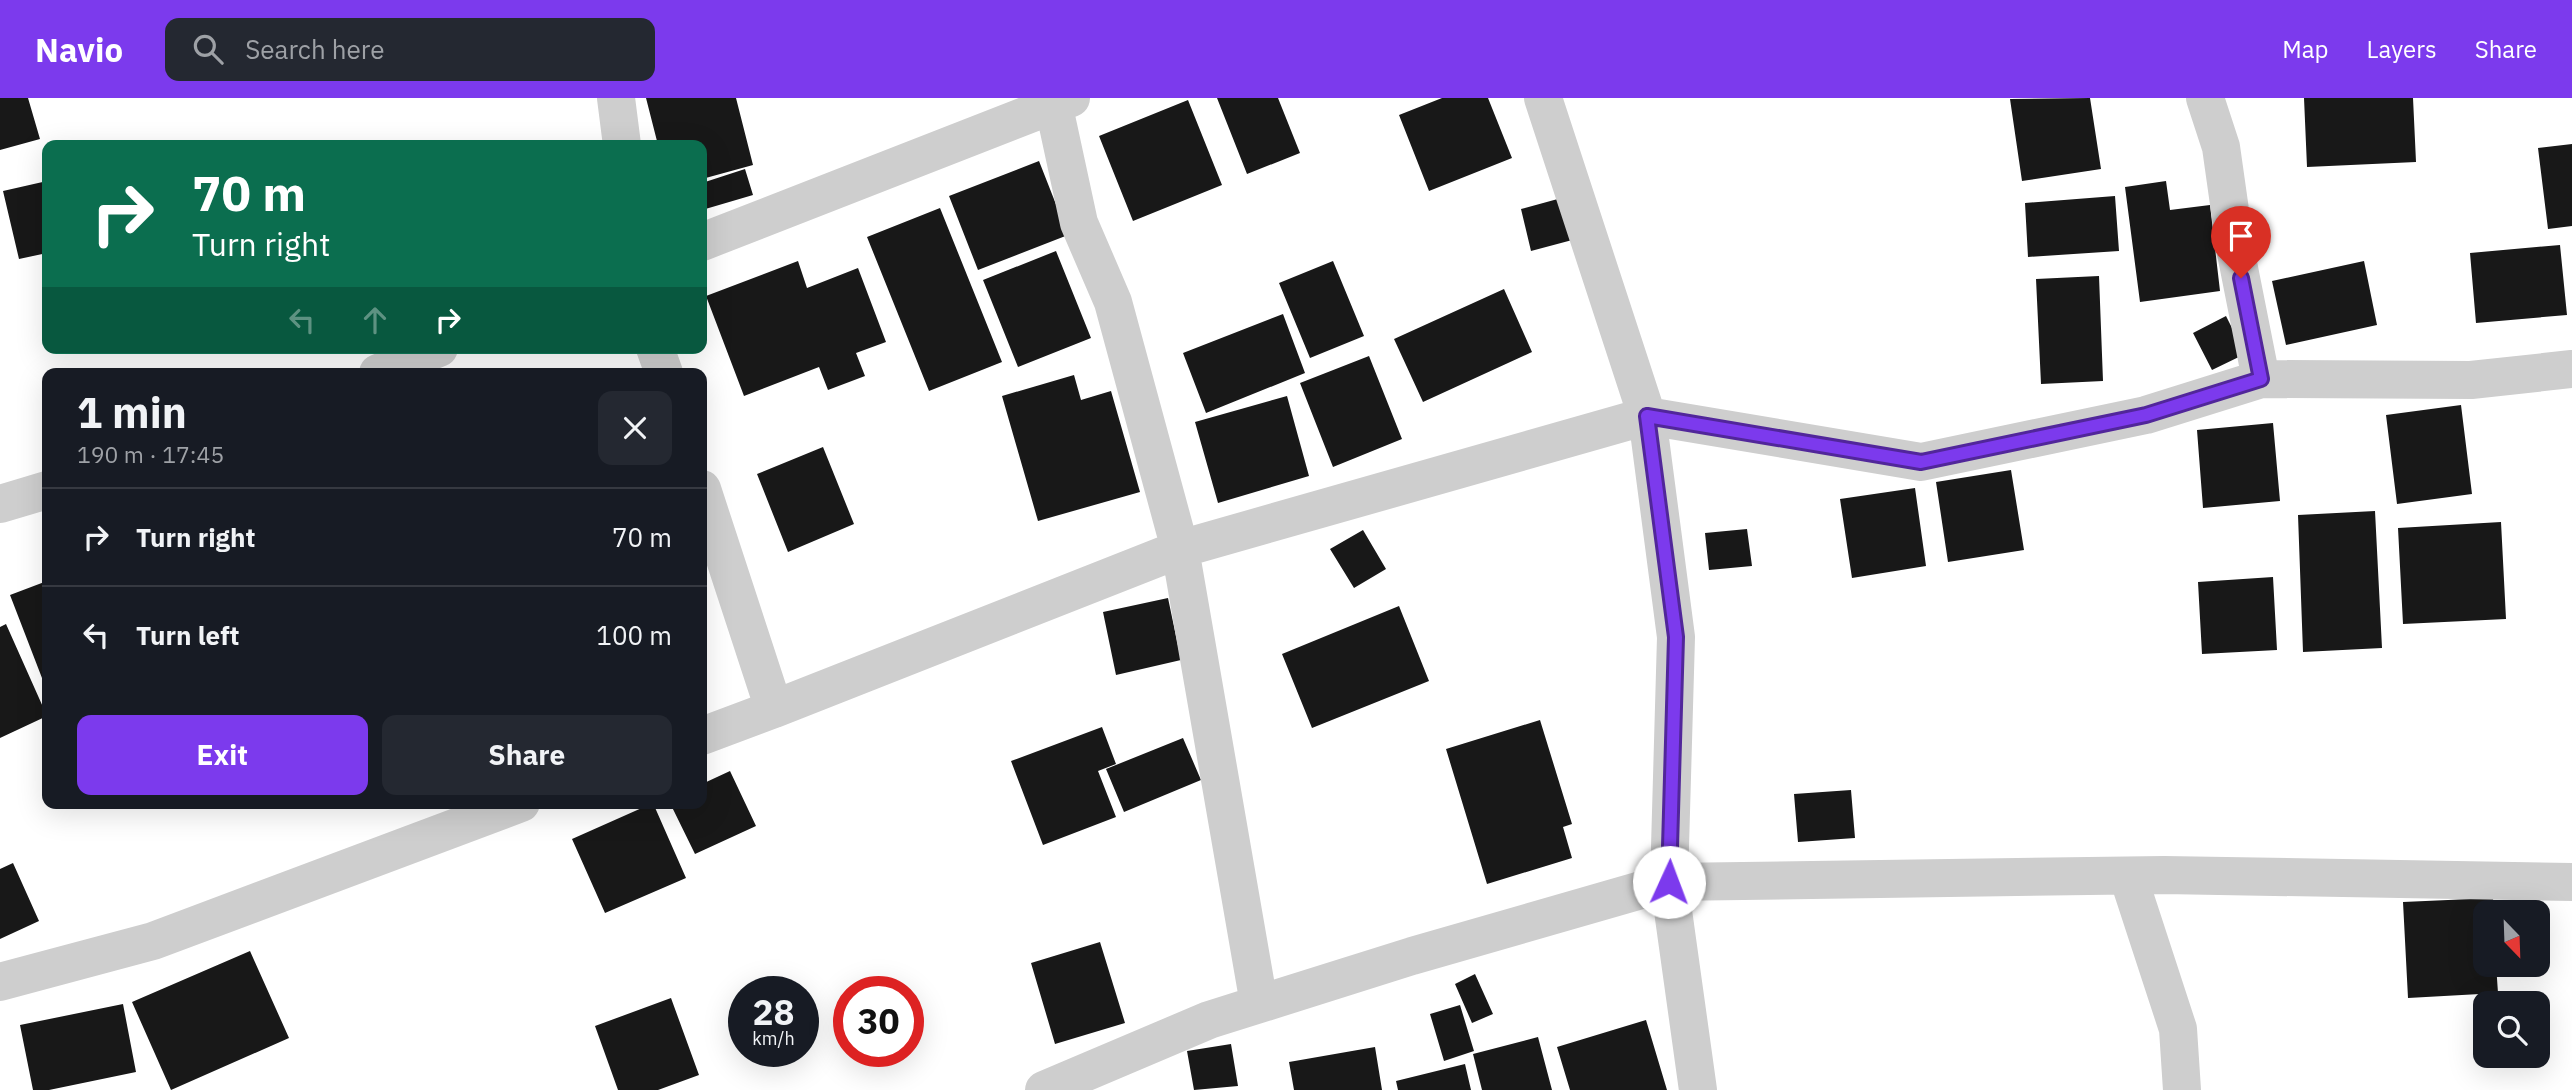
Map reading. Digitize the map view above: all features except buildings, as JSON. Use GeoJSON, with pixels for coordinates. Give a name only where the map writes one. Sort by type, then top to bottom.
{"type":"FeatureCollection","features":[{"type":"Feature","properties":{"kind":"street"},"geometry":{"type":"LineString","coordinates":[[616,98],[621,140]]}},
{"type":"Feature","properties":{"kind":"street"},"geometry":{"type":"LineString","coordinates":[[1543,98],[1647,416],[1676,637],[1669,882],[1698,1090]]}},
{"type":"Feature","properties":{"kind":"street"},"geometry":{"type":"LineString","coordinates":[[2205,98],[2221,147],[2236,253],[2261,379]]}},
{"type":"Feature","properties":{"kind":"street"},"geometry":{"type":"LineString","coordinates":[[707,240],[1059,100],[1079,223],[1113,302],[1180,549],[1259,1004]]}},
{"type":"Feature","properties":{"kind":"street"},"geometry":{"type":"LineString","coordinates":[[391,368],[425,354]]}},
{"type":"Feature","properties":{"kind":"street"},"geometry":{"type":"LineString","coordinates":[[707,734],[1180,549],[1647,416],[1921,462],[2146,415],[2261,379],[2471,380],[2572,369]]}},
{"type":"Feature","properties":{"kind":"street"},"geometry":{"type":"LineString","coordinates":[[0,504],[42,491]]}},
{"type":"Feature","properties":{"kind":"street"},"geometry":{"type":"LineString","coordinates":[[707,504],[774,709]]}},
{"type":"Feature","properties":{"kind":"street"},"geometry":{"type":"LineString","coordinates":[[0,982],[153,941],[506,809]]}},
{"type":"Feature","properties":{"kind":"street"},"geometry":{"type":"LineString","coordinates":[[2128,876],[2178,1029],[2182,1090]]}},
{"type":"Feature","properties":{"kind":"street"},"geometry":{"type":"LineString","coordinates":[[1044,1090],[1209,1020],[1412,956],[1669,882],[2128,876],[2572,882]]}},
{"type":"Feature","properties":{"kind":"route"},"geometry":{"type":"LineString","coordinates":[[1669,882],[1676,637],[1647,416],[1921,462],[2146,415],[2261,379],[2241,278]]}}]}
